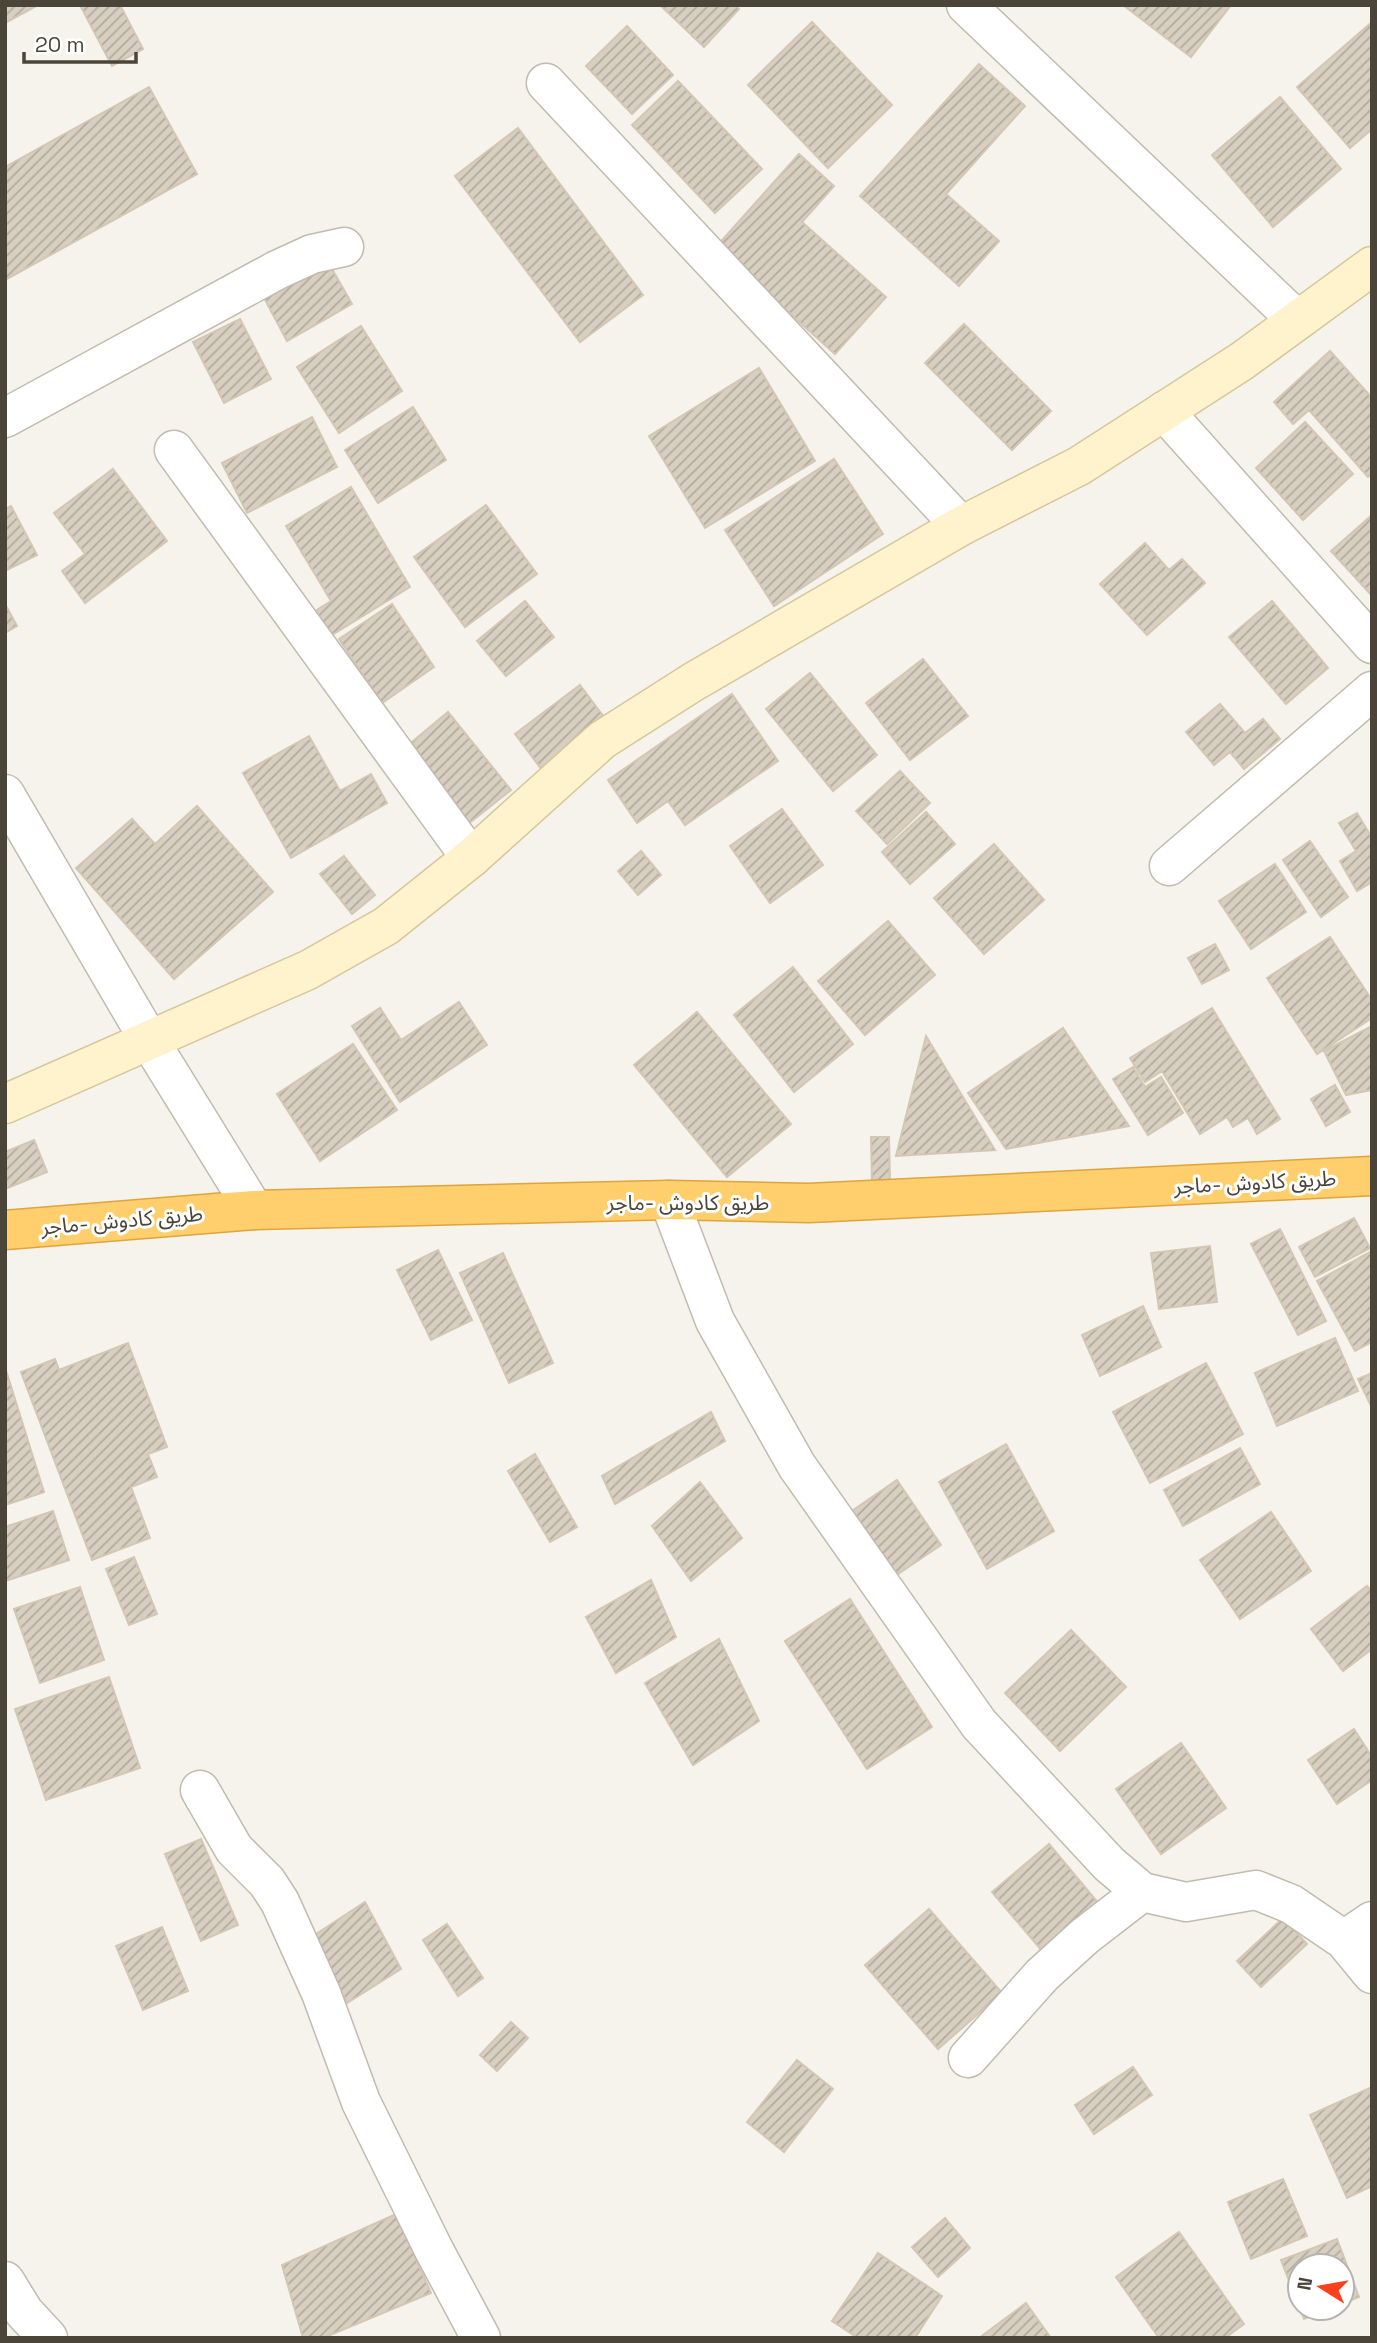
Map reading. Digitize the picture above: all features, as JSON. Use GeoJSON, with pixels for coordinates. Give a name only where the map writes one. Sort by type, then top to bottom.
{"type":"FeatureCollection","features":[{"type":"Feature","properties":{"kind":"highway","name":"طريق كادوش -ماجر"},"geometry":{"type":"LineString","coordinates":[[5,1230],[254,1210],[668,1200],[808,1203],[1372,1176]]}},
{"type":"Feature","properties":{"kind":"street"},"geometry":{"type":"LineString","coordinates":[[966,5],[1297,320]]}},
{"type":"Feature","properties":{"kind":"street"},"geometry":{"type":"LineString","coordinates":[[546,83],[961,526]]}},
{"type":"Feature","properties":{"kind":"street"},"geometry":{"type":"LineString","coordinates":[[5,418],[277,270],[312,254],[344,247]]}},
{"type":"Feature","properties":{"kind":"street"},"geometry":{"type":"LineString","coordinates":[[5,1104],[330,957],[386,926],[471,858],[602,740],[693,682],[961,526],[1079,466],[1164,411],[1372,266]]}},
{"type":"Feature","properties":{"kind":"street"},"geometry":{"type":"LineString","coordinates":[[1164,411],[1372,644]]}},
{"type":"Feature","properties":{"kind":"street"},"geometry":{"type":"LineString","coordinates":[[174,450],[471,858]]}},
{"type":"Feature","properties":{"kind":"street"},"geometry":{"type":"LineString","coordinates":[[1168,866],[1372,691]]}},
{"type":"Feature","properties":{"kind":"street"},"geometry":{"type":"LineString","coordinates":[[5,794],[149,1040],[254,1210]]}},
{"type":"Feature","properties":{"kind":"street"},"geometry":{"type":"LineString","coordinates":[[668,1200],[715,1321],[797,1466],[979,1724],[1109,1864],[1142,1892],[1186,1902],[1256,1890],[1358,1931],[1372,1974]]}},
{"type":"Feature","properties":{"kind":"street"},"geometry":{"type":"LineString","coordinates":[[200,1790],[234,1849],[267,1882],[280,1902],[321,1993],[361,2102],[433,2250],[481,2338]]}},
{"type":"Feature","properties":{"kind":"street"},"geometry":{"type":"LineString","coordinates":[[968,2058],[1042,1975],[1085,1936],[1142,1892]]}},
{"type":"Feature","properties":{"kind":"street"},"geometry":{"type":"LineString","coordinates":[[5,2281],[24,2312],[48,2338]]}},
{"type":"Feature","properties":{"kind":"building"},"geometry":{"type":"Polygon","coordinates":[[[5,5],[38,5],[5,23],[5,5]]]}},
{"type":"Feature","properties":{"kind":"building"},"geometry":{"type":"Polygon","coordinates":[[[80,5],[120,5],[143,49],[112,66],[80,5]]]}},
{"type":"Feature","properties":{"kind":"building"},"geometry":{"type":"Polygon","coordinates":[[[660,5],[735,5],[739,9],[704,47],[660,5]]]}},
{"type":"Feature","properties":{"kind":"building"},"geometry":{"type":"Polygon","coordinates":[[[1123,5],[1231,5],[1191,57],[1123,5]]]}},
{"type":"Feature","properties":{"kind":"building"},"geometry":{"type":"Polygon","coordinates":[[[812,22],[892,105],[828,168],[748,85],[812,22]]]}},
{"type":"Feature","properties":{"kind":"building"},"geometry":{"type":"Polygon","coordinates":[[[1372,22],[1372,129],[1350,148],[1297,87],[1372,22]]]}},
{"type":"Feature","properties":{"kind":"building"},"geometry":{"type":"Polygon","coordinates":[[[627,26],[673,75],[632,114],[586,66],[627,26]]]}},
{"type":"Feature","properties":{"kind":"building"},"geometry":{"type":"Polygon","coordinates":[[[979,64],[1025,106],[946,194],[999,241],[959,286],[860,196],[979,64]]]}},
{"type":"Feature","properties":{"kind":"building"},"geometry":{"type":"Polygon","coordinates":[[[678,81],[762,169],[715,213],[632,125],[678,81]]]}},
{"type":"Feature","properties":{"kind":"building"},"geometry":{"type":"Polygon","coordinates":[[[149,87],[197,174],[5,280],[5,167],[149,87]]]}},
{"type":"Feature","properties":{"kind":"building"},"geometry":{"type":"Polygon","coordinates":[[[1280,97],[1341,169],[1273,227],[1212,155],[1280,97]]]}},
{"type":"Feature","properties":{"kind":"building"},"geometry":{"type":"Polygon","coordinates":[[[518,128],[643,295],[580,342],[455,176],[518,128]]]}},
{"type":"Feature","properties":{"kind":"building"},"geometry":{"type":"Polygon","coordinates":[[[799,154],[834,186],[802,222],[886,297],[835,354],[716,247],[799,154]]]}},
{"type":"Feature","properties":{"kind":"building"},"geometry":{"type":"Polygon","coordinates":[[[328,262],[352,304],[287,341],[264,298],[328,262]]]}},
{"type":"Feature","properties":{"kind":"building"},"geometry":{"type":"Polygon","coordinates":[[[240,319],[271,379],[224,403],[193,342],[240,319]]]}},
{"type":"Feature","properties":{"kind":"building"},"geometry":{"type":"Polygon","coordinates":[[[964,324],[1051,411],[1012,450],[925,363],[964,324]]]}},
{"type":"Feature","properties":{"kind":"building"},"geometry":{"type":"Polygon","coordinates":[[[361,326],[402,391],[339,433],[297,367],[361,326]]]}},
{"type":"Feature","properties":{"kind":"building"},"geometry":{"type":"Polygon","coordinates":[[[1330,351],[1372,398],[1372,473],[1368,477],[1309,410],[1293,424],[1274,402],[1330,351]]]}},
{"type":"Feature","properties":{"kind":"building"},"geometry":{"type":"Polygon","coordinates":[[[759,368],[815,461],[705,528],[649,436],[759,368]]]}},
{"type":"Feature","properties":{"kind":"building"},"geometry":{"type":"Polygon","coordinates":[[[413,407],[446,460],[378,503],[345,450],[413,407]]]}},
{"type":"Feature","properties":{"kind":"building"},"geometry":{"type":"Polygon","coordinates":[[[312,417],[337,467],[247,513],[222,463],[312,417]]]}},
{"type":"Feature","properties":{"kind":"building"},"geometry":{"type":"Polygon","coordinates":[[[1305,422],[1353,474],[1303,520],[1256,468],[1305,422]]]}},
{"type":"Feature","properties":{"kind":"building"},"geometry":{"type":"Polygon","coordinates":[[[834,459],[883,534],[774,606],[725,530],[834,459]]]}},
{"type":"Feature","properties":{"kind":"building"},"geometry":{"type":"Polygon","coordinates":[[[113,469],[167,541],[85,603],[62,571],[85,554],[54,513],[113,469]]]}},
{"type":"Feature","properties":{"kind":"building"},"geometry":{"type":"Polygon","coordinates":[[[351,487],[410,587],[322,641],[307,616],[331,601],[286,526],[351,487]]]}},
{"type":"Feature","properties":{"kind":"building"},"geometry":{"type":"Polygon","coordinates":[[[486,505],[537,574],[465,627],[414,557],[486,505]]]}},
{"type":"Feature","properties":{"kind":"building"},"geometry":{"type":"Polygon","coordinates":[[[11,506],[37,555],[5,571],[5,509],[11,506]]]}},
{"type":"Feature","properties":{"kind":"building"},"geometry":{"type":"Polygon","coordinates":[[[1372,515],[1372,596],[1331,551],[1372,515]]]}},
{"type":"Feature","properties":{"kind":"building"},"geometry":{"type":"Polygon","coordinates":[[[1145,543],[1169,570],[1182,559],[1205,583],[1147,635],[1100,584],[1145,543]]]}},
{"type":"Feature","properties":{"kind":"building"},"geometry":{"type":"Polygon","coordinates":[[[525,601],[554,637],[506,676],[477,641],[525,601]]]}},
{"type":"Feature","properties":{"kind":"building"},"geometry":{"type":"Polygon","coordinates":[[[1272,601],[1328,668],[1286,704],[1229,637],[1272,601]]]}},
{"type":"Feature","properties":{"kind":"building"},"geometry":{"type":"Polygon","coordinates":[[[5,604],[17,626],[5,633],[5,604]]]}},
{"type":"Feature","properties":{"kind":"building"},"geometry":{"type":"Polygon","coordinates":[[[392,604],[434,667],[382,703],[339,639],[392,604]]]}},
{"type":"Feature","properties":{"kind":"building"},"geometry":{"type":"Polygon","coordinates":[[[923,659],[968,716],[910,760],[866,703],[923,659]]]}},
{"type":"Feature","properties":{"kind":"building"},"geometry":{"type":"Polygon","coordinates":[[[810,673],[877,755],[833,791],[766,709],[810,673]]]}},
{"type":"Feature","properties":{"kind":"building"},"geometry":{"type":"Polygon","coordinates":[[[580,685],[607,721],[542,770],[515,734],[580,685]]]}},
{"type":"Feature","properties":{"kind":"building"},"geometry":{"type":"Polygon","coordinates":[[[732,694],[778,761],[685,825],[668,801],[637,823],[608,780],[732,694]]]}},
{"type":"Feature","properties":{"kind":"building"},"geometry":{"type":"Polygon","coordinates":[[[1220,704],[1245,733],[1263,719],[1280,739],[1244,769],[1230,752],[1214,765],[1186,732],[1220,704]]]}},
{"type":"Feature","properties":{"kind":"building"},"geometry":{"type":"Polygon","coordinates":[[[448,712],[511,790],[468,824],[406,747],[448,712]]]}},
{"type":"Feature","properties":{"kind":"building"},"geometry":{"type":"Polygon","coordinates":[[[309,736],[340,791],[371,774],[387,803],[291,858],[243,773],[309,736]]]}},
{"type":"Feature","properties":{"kind":"building"},"geometry":{"type":"Polygon","coordinates":[[[900,771],[930,803],[887,844],[856,811],[900,771]]]}},
{"type":"Feature","properties":{"kind":"building"},"geometry":{"type":"Polygon","coordinates":[[[197,806],[273,892],[174,979],[76,868],[132,819],[155,844],[197,806]]]}},
{"type":"Feature","properties":{"kind":"building"},"geometry":{"type":"Polygon","coordinates":[[[782,809],[823,865],[770,903],[730,846],[782,809]]]}},
{"type":"Feature","properties":{"kind":"building"},"geometry":{"type":"Polygon","coordinates":[[[926,812],[955,844],[910,884],[882,852],[926,812]]]}},
{"type":"Feature","properties":{"kind":"building"},"geometry":{"type":"Polygon","coordinates":[[[1357,813],[1372,838],[1372,882],[1357,891],[1340,861],[1356,851],[1339,823],[1357,813]]]}},
{"type":"Feature","properties":{"kind":"building"},"geometry":{"type":"Polygon","coordinates":[[[1310,841],[1348,897],[1321,917],[1283,860],[1310,841]]]}},
{"type":"Feature","properties":{"kind":"building"},"geometry":{"type":"Polygon","coordinates":[[[994,844],[1044,900],[984,954],[934,898],[994,844]]]}},
{"type":"Feature","properties":{"kind":"building"},"geometry":{"type":"Polygon","coordinates":[[[641,851],[661,875],[638,895],[618,871],[641,851]]]}},
{"type":"Feature","properties":{"kind":"building"},"geometry":{"type":"Polygon","coordinates":[[[344,856],[375,895],[352,914],[320,874],[344,856]]]}},
{"type":"Feature","properties":{"kind":"building"},"geometry":{"type":"Polygon","coordinates":[[[1275,864],[1306,912],[1251,949],[1219,901],[1275,864]]]}},
{"type":"Feature","properties":{"kind":"building"},"geometry":{"type":"Polygon","coordinates":[[[888,921],[935,975],[865,1035],[818,981],[888,921]]]}},
{"type":"Feature","properties":{"kind":"building"},"geometry":{"type":"Polygon","coordinates":[[[1330,937],[1372,1000],[1372,1018],[1317,1054],[1267,978],[1330,937]]]}},
{"type":"Feature","properties":{"kind":"building"},"geometry":{"type":"Polygon","coordinates":[[[1215,944],[1229,970],[1202,984],[1188,958],[1215,944]]]}},
{"type":"Feature","properties":{"kind":"building"},"geometry":{"type":"Polygon","coordinates":[[[793,967],[853,1044],[794,1092],[734,1015],[793,967]]]}},
{"type":"Feature","properties":{"kind":"building"},"geometry":{"type":"Polygon","coordinates":[[[459,1002],[487,1045],[400,1102],[352,1026],[380,1008],[401,1040],[459,1002]]]}},
{"type":"Feature","properties":{"kind":"building"},"geometry":{"type":"Polygon","coordinates":[[[1212,1008],[1280,1119],[1257,1134],[1248,1118],[1233,1127],[1227,1117],[1200,1134],[1162,1071],[1145,1082],[1130,1058],[1212,1008]]]}},
{"type":"Feature","properties":{"kind":"building"},"geometry":{"type":"Polygon","coordinates":[[[697,1012],[791,1124],[727,1177],[634,1065],[697,1012]]]}},
{"type":"Feature","properties":{"kind":"building"},"geometry":{"type":"Polygon","coordinates":[[[1372,1026],[1372,1090],[1346,1095],[1324,1051],[1372,1026]]]}},
{"type":"Feature","properties":{"kind":"building"},"geometry":{"type":"Polygon","coordinates":[[[1063,1028],[1129,1126],[1006,1149],[968,1093],[1063,1028]]]}},
{"type":"Feature","properties":{"kind":"building"},"geometry":{"type":"Polygon","coordinates":[[[926,1036],[995,1150],[896,1156],[926,1036]]]}},
{"type":"Feature","properties":{"kind":"building"},"geometry":{"type":"Polygon","coordinates":[[[353,1044],[397,1110],[320,1161],[277,1094],[353,1044]]]}},
{"type":"Feature","properties":{"kind":"building"},"geometry":{"type":"Polygon","coordinates":[[[1133,1067],[1145,1087],[1161,1077],[1183,1113],[1148,1135],[1113,1079],[1133,1067]]]}},
{"type":"Feature","properties":{"kind":"building"},"geometry":{"type":"Polygon","coordinates":[[[1335,1085],[1350,1112],[1326,1126],[1311,1099],[1335,1085]]]}},
{"type":"Feature","properties":{"kind":"building"},"geometry":{"type":"Polygon","coordinates":[[[871,1137],[889,1137],[890,1182],[872,1183],[871,1137]]]}},
{"type":"Feature","properties":{"kind":"building"},"geometry":{"type":"Polygon","coordinates":[[[34,1140],[47,1172],[5,1189],[5,1152],[34,1140]]]}},
{"type":"Feature","properties":{"kind":"building"},"geometry":{"type":"Polygon","coordinates":[[[1354,1218],[1370,1248],[1315,1277],[1299,1247],[1354,1218]]]}},
{"type":"Feature","properties":{"kind":"building"},"geometry":{"type":"Polygon","coordinates":[[[1280,1229],[1326,1321],[1298,1335],[1251,1244],[1280,1229]]]}},
{"type":"Feature","properties":{"kind":"building"},"geometry":{"type":"Polygon","coordinates":[[[1210,1246],[1217,1302],[1159,1309],[1151,1253],[1210,1246]]]}},
{"type":"Feature","properties":{"kind":"building"},"geometry":{"type":"Polygon","coordinates":[[[438,1250],[472,1320],[431,1340],[397,1270],[438,1250]]]}},
{"type":"Feature","properties":{"kind":"building"},"geometry":{"type":"Polygon","coordinates":[[[1372,1251],[1372,1342],[1355,1351],[1317,1281],[1372,1251]]]}},
{"type":"Feature","properties":{"kind":"building"},"geometry":{"type":"Polygon","coordinates":[[[503,1253],[553,1363],[509,1383],[460,1273],[503,1253]]]}},
{"type":"Feature","properties":{"kind":"building"},"geometry":{"type":"Polygon","coordinates":[[[1143,1306],[1161,1347],[1100,1376],[1082,1335],[1143,1306]]]}},
{"type":"Feature","properties":{"kind":"building"},"geometry":{"type":"Polygon","coordinates":[[[1335,1338],[1358,1391],[1277,1426],[1255,1373],[1335,1338]]]}},
{"type":"Feature","properties":{"kind":"building"},"geometry":{"type":"Polygon","coordinates":[[[128,1343],[167,1447],[148,1454],[157,1477],[131,1487],[150,1538],[92,1560],[21,1372],[55,1359],[59,1370],[128,1343]]]}},
{"type":"Feature","properties":{"kind":"building"},"geometry":{"type":"Polygon","coordinates":[[[1206,1363],[1243,1434],[1150,1483],[1113,1412],[1206,1363]]]}},
{"type":"Feature","properties":{"kind":"building"},"geometry":{"type":"Polygon","coordinates":[[[5,1367],[44,1492],[5,1505],[5,1367]]]}},
{"type":"Feature","properties":{"kind":"building"},"geometry":{"type":"Polygon","coordinates":[[[1372,1373],[1372,1408],[1358,1379],[1372,1373]]]}},
{"type":"Feature","properties":{"kind":"building"},"geometry":{"type":"Polygon","coordinates":[[[711,1412],[725,1441],[615,1504],[602,1476],[711,1412]]]}},
{"type":"Feature","properties":{"kind":"building"},"geometry":{"type":"Polygon","coordinates":[[[1006,1444],[1054,1531],[987,1569],[939,1482],[1006,1444]]]}},
{"type":"Feature","properties":{"kind":"building"},"geometry":{"type":"Polygon","coordinates":[[[1240,1448],[1260,1484],[1183,1526],[1164,1490],[1240,1448]]]}},
{"type":"Feature","properties":{"kind":"building"},"geometry":{"type":"Polygon","coordinates":[[[535,1454],[577,1527],[550,1542],[508,1471],[535,1454]]]}},
{"type":"Feature","properties":{"kind":"building"},"geometry":{"type":"Polygon","coordinates":[[[897,1480],[941,1545],[889,1580],[846,1515],[897,1480]]]}},
{"type":"Feature","properties":{"kind":"building"},"geometry":{"type":"Polygon","coordinates":[[[700,1482],[742,1538],[691,1581],[652,1526],[700,1482]]]}},
{"type":"Feature","properties":{"kind":"building"},"geometry":{"type":"Polygon","coordinates":[[[53,1511],[69,1560],[5,1581],[5,1527],[53,1511]]]}},
{"type":"Feature","properties":{"kind":"building"},"geometry":{"type":"Polygon","coordinates":[[[1271,1512],[1311,1571],[1240,1619],[1200,1560],[1271,1512]]]}},
{"type":"Feature","properties":{"kind":"building"},"geometry":{"type":"Polygon","coordinates":[[[134,1557],[157,1614],[129,1625],[106,1569],[134,1557]]]}},
{"type":"Feature","properties":{"kind":"building"},"geometry":{"type":"Polygon","coordinates":[[[651,1580],[676,1637],[616,1673],[586,1617],[651,1580]]]}},
{"type":"Feature","properties":{"kind":"building"},"geometry":{"type":"Polygon","coordinates":[[[1367,1586],[1372,1592],[1372,1649],[1343,1671],[1311,1629],[1367,1586]]]}},
{"type":"Feature","properties":{"kind":"building"},"geometry":{"type":"Polygon","coordinates":[[[80,1587],[104,1660],[40,1683],[14,1609],[80,1587]]]}},
{"type":"Feature","properties":{"kind":"building"},"geometry":{"type":"Polygon","coordinates":[[[850,1599],[932,1727],[867,1769],[785,1641],[850,1599]]]}},
{"type":"Feature","properties":{"kind":"building"},"geometry":{"type":"Polygon","coordinates":[[[1071,1630],[1126,1687],[1060,1751],[1005,1693],[1071,1630]]]}},
{"type":"Feature","properties":{"kind":"building"},"geometry":{"type":"Polygon","coordinates":[[[719,1639],[759,1721],[693,1765],[645,1683],[719,1639]]]}},
{"type":"Feature","properties":{"kind":"building"},"geometry":{"type":"Polygon","coordinates":[[[109,1677],[140,1768],[46,1800],[15,1709],[109,1677]]]}},
{"type":"Feature","properties":{"kind":"building"},"geometry":{"type":"Polygon","coordinates":[[[1354,1729],[1372,1757],[1372,1780],[1337,1804],[1308,1760],[1354,1729]]]}},
{"type":"Feature","properties":{"kind":"building"},"geometry":{"type":"Polygon","coordinates":[[[1181,1743],[1226,1808],[1161,1854],[1116,1789],[1181,1743]]]}},
{"type":"Feature","properties":{"kind":"building"},"geometry":{"type":"Polygon","coordinates":[[[201,1839],[238,1925],[201,1941],[165,1854],[201,1839]]]}},
{"type":"Feature","properties":{"kind":"building"},"geometry":{"type":"Polygon","coordinates":[[[1049,1844],[1099,1904],[1043,1952],[992,1892],[1049,1844]]]}},
{"type":"Feature","properties":{"kind":"building"},"geometry":{"type":"Polygon","coordinates":[[[365,1902],[401,1969],[347,2003],[313,1936],[365,1902]]]}},
{"type":"Feature","properties":{"kind":"building"},"geometry":{"type":"Polygon","coordinates":[[[929,1909],[1002,1993],[938,2049],[865,1965],[929,1909]]]}},
{"type":"Feature","properties":{"kind":"building"},"geometry":{"type":"Polygon","coordinates":[[[1283,1918],[1307,1944],[1261,1987],[1237,1961],[1283,1918]]]}},
{"type":"Feature","properties":{"kind":"building"},"geometry":{"type":"Polygon","coordinates":[[[447,1924],[483,1978],[458,1996],[423,1940],[447,1924]]]}},
{"type":"Feature","properties":{"kind":"building"},"geometry":{"type":"Polygon","coordinates":[[[162,1927],[188,1991],[143,2010],[116,1946],[162,1927]]]}},
{"type":"Feature","properties":{"kind":"building"},"geometry":{"type":"Polygon","coordinates":[[[511,2022],[528,2038],[497,2071],[480,2055],[511,2022]]]}},
{"type":"Feature","properties":{"kind":"building"},"geometry":{"type":"Polygon","coordinates":[[[797,2060],[833,2089],[784,2152],[747,2122],[797,2060]]]}},
{"type":"Feature","properties":{"kind":"building"},"geometry":{"type":"Polygon","coordinates":[[[1133,2067],[1152,2095],[1094,2134],[1075,2105],[1133,2067]]]}},
{"type":"Feature","properties":{"kind":"building"},"geometry":{"type":"Polygon","coordinates":[[[1372,2087],[1372,2186],[1347,2198],[1310,2115],[1372,2087]]]}},
{"type":"Feature","properties":{"kind":"building"},"geometry":{"type":"Polygon","coordinates":[[[1283,2179],[1307,2236],[1251,2259],[1228,2202],[1283,2179]]]}},
{"type":"Feature","properties":{"kind":"building"},"geometry":{"type":"Polygon","coordinates":[[[396,2214],[431,2293],[323,2338],[303,2338],[282,2265],[396,2214]]]}},
{"type":"Feature","properties":{"kind":"building"},"geometry":{"type":"Polygon","coordinates":[[[945,2218],[970,2248],[938,2277],[912,2247],[945,2218]]]}},
{"type":"Feature","properties":{"kind":"building"},"geometry":{"type":"Polygon","coordinates":[[[1179,2232],[1244,2324],[1225,2338],[1159,2338],[1116,2277],[1179,2232]]]}},
{"type":"Feature","properties":{"kind":"building"},"geometry":{"type":"Polygon","coordinates":[[[1337,2239],[1342,2252],[1302,2252],[1337,2239]]]}},
{"type":"Feature","properties":{"kind":"building"},"geometry":{"type":"Polygon","coordinates":[[[878,2253],[942,2296],[915,2338],[858,2338],[832,2321],[878,2253]]]}},
{"type":"Feature","properties":{"kind":"building"},"geometry":{"type":"Polygon","coordinates":[[[1286,2258],[1286,2273],[1281,2260],[1286,2258]]]}},
{"type":"Feature","properties":{"kind":"building"},"geometry":{"type":"Polygon","coordinates":[[[1026,2303],[1051,2338],[979,2338],[1026,2303]]]}}]}
